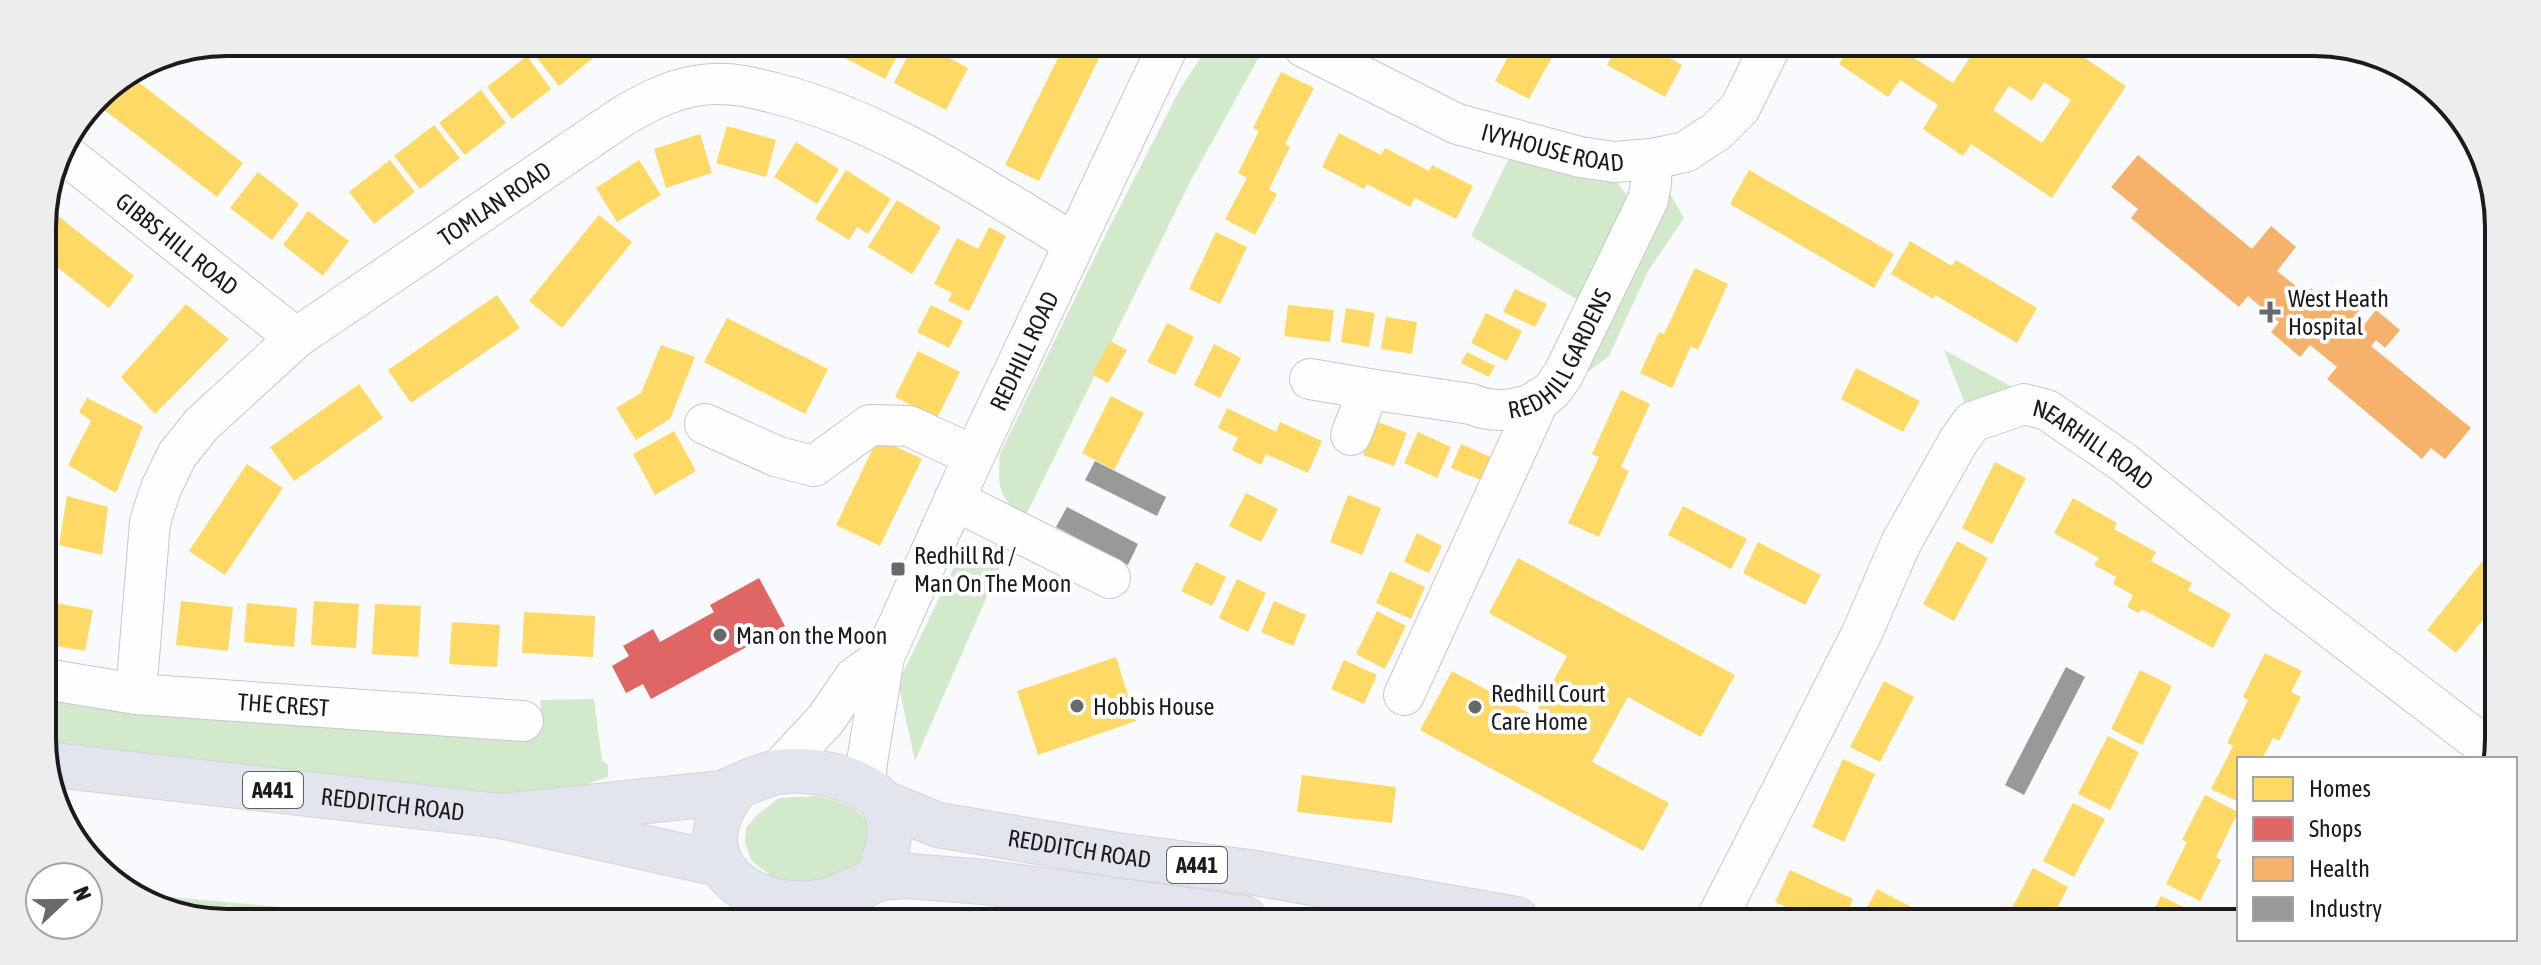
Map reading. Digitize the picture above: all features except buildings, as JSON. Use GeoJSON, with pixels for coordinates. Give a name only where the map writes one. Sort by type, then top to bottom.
{"type":"FeatureCollection","features":[{"type":"Feature","properties":{"kind":"highway","name":"REDDITCH ROAD"},"geometry":{"type":"LineString","coordinates":[[58,765],[501,816],[719,864]]}},
{"type":"Feature","properties":{"kind":"highway","name":"A441"},"geometry":{"type":"LineString","coordinates":[[758,779],[806,771],[824,773],[847,780],[874,796]]}},
{"type":"Feature","properties":{"kind":"highway","name":"REDDITCH ROAD"},"geometry":{"type":"LineString","coordinates":[[501,816],[722,793],[758,779]]}},
{"type":"Feature","properties":{"kind":"highway"},"geometry":{"type":"LineString","coordinates":[[719,864],[715,829],[726,801],[758,779]]}},
{"type":"Feature","properties":{"kind":"highway","name":"REDDITCH ROAD"},"geometry":{"type":"LineString","coordinates":[[874,796],[938,825],[1250,872],[1459,909]]}},
{"type":"Feature","properties":{"kind":"highway"},"geometry":{"type":"LineString","coordinates":[[874,796],[890,836],[876,878]]}},
{"type":"Feature","properties":{"kind":"highway","name":"A441"},"geometry":{"type":"LineString","coordinates":[[719,864],[755,906],[832,899],[876,878]]}},
{"type":"Feature","properties":{"kind":"highway","name":"REDDITCH ROAD"},"geometry":{"type":"LineString","coordinates":[[876,878],[909,876],[984,882],[1179,909]]}},
{"type":"Feature","properties":{"kind":"street","name":"REDHILL ROAD"},"geometry":{"type":"LineString","coordinates":[[874,796],[867,762],[884,657],[974,456],[1163,56]]}},
{"type":"Feature","properties":{"kind":"street","name":"IVYHOUSE ROAD"},"geometry":{"type":"LineString","coordinates":[[1322,56],[1457,124],[1580,157],[1614,162],[1685,152],[1717,131],[1740,108],[1766,56]]}},
{"type":"Feature","properties":{"kind":"street","name":"TOMLAN ROAD"},"geometry":{"type":"LineString","coordinates":[[136,694],[150,522],[161,488],[177,455],[202,424],[296,338],[653,98],[681,88],[713,84],[744,85],[793,97],[868,124],[1074,243]]}},
{"type":"Feature","properties":{"kind":"street","name":"GIBBS HILL ROAD"},"geometry":{"type":"LineString","coordinates":[[70,158],[296,338]]}},
{"type":"Feature","properties":{"kind":"street","name":"REDHILL GARDENS"},"geometry":{"type":"LineString","coordinates":[[1310,379],[1471,404],[1485,410],[1512,410],[1550,392],[1563,375],[1648,200],[1652,159]]}},
{"type":"Feature","properties":{"kind":"street"},"geometry":{"type":"LineString","coordinates":[[1351,435],[1369,389]]}},
{"type":"Feature","properties":{"kind":"street"},"geometry":{"type":"LineString","coordinates":[[1404,695],[1540,398]]}},
{"type":"Feature","properties":{"kind":"street","name":"NEARHILL ROAD"},"geometry":{"type":"LineString","coordinates":[[1722,909],[1862,633],[1901,543],[1958,442],[1972,422],[2024,404],[2047,410],[2123,462],[2285,593],[2485,746]]}},
{"type":"Feature","properties":{"kind":"street"},"geometry":{"type":"LineString","coordinates":[[724,441],[814,466],[870,425],[909,426],[974,456]]}},
{"type":"Feature","properties":{"kind":"street"},"geometry":{"type":"LineString","coordinates":[[954,500],[1110,578]]}},
{"type":"Feature","properties":{"kind":"street","name":"REDHILL ROAD"},"geometry":{"type":"LineString","coordinates":[[758,779],[826,719],[855,677],[884,657]]}},
{"type":"Feature","properties":{"kind":"street","name":"THE CREST"},"geometry":{"type":"LineString","coordinates":[[56,681],[136,694],[523,721]]}},
{"type":"Feature","properties":{"kind":"green space"},"geometry":{"type":"Polygon","coordinates":[[[1201,56],[1260,56],[1191,180],[1025,517],[1009,504],[1001,491],[1000,454],[1180,89],[1201,56]]]}},
{"type":"Feature","properties":{"kind":"green space"},"geometry":{"type":"Polygon","coordinates":[[[1509,158],[1613,177],[1626,194],[1629,209],[1581,302],[1471,236],[1509,158]]]}},
{"type":"Feature","properties":{"kind":"green space"},"geometry":{"type":"Polygon","coordinates":[[[1664,183],[1684,218],[1648,271],[1609,356],[1589,371],[1582,367],[1664,183]]]}},
{"type":"Feature","properties":{"kind":"green space"},"geometry":{"type":"Polygon","coordinates":[[[1944,350],[2027,395],[1968,412],[1944,350]]]}},
{"type":"Feature","properties":{"kind":"green space"},"geometry":{"type":"Polygon","coordinates":[[[976,545],[1009,546],[915,761],[898,683],[957,561],[976,545]]]}},
{"type":"Feature","properties":{"kind":"green space"},"geometry":{"type":"Polygon","coordinates":[[[594,699],[602,760],[608,765],[608,777],[550,796],[514,802],[57,751],[56,702],[113,710],[515,736],[543,727],[540,700],[594,699]]]}},
{"type":"Feature","properties":{"kind":"green space"},"geometry":{"type":"Polygon","coordinates":[[[817,796],[850,806],[862,815],[873,830],[866,854],[854,871],[806,884],[775,879],[752,861],[745,844],[746,828],[779,798],[817,796]]]}},
{"type":"Feature","properties":{"kind":"green space"},"geometry":{"type":"Polygon","coordinates":[[[163,896],[302,909],[204,908],[163,896]]]}},
{"type":"Feature","properties":{"kind":"place","name":"West Heath Hospital"},"geometry":{"type":"Point","coordinates":[2270,312]}},
{"type":"Feature","properties":{"kind":"place","name":"Redhill Rd / Man On The Moon"},"geometry":{"type":"Point","coordinates":[898,569]}},
{"type":"Feature","properties":{"kind":"place","name":"Man on the Moon"},"geometry":{"type":"Point","coordinates":[720,635]}},
{"type":"Feature","properties":{"kind":"place","name":"Hobbis House"},"geometry":{"type":"Point","coordinates":[1077,706]}},
{"type":"Feature","properties":{"kind":"place","name":"Redhill Court Care Home"},"geometry":{"type":"Point","coordinates":[1475,707]}}]}
